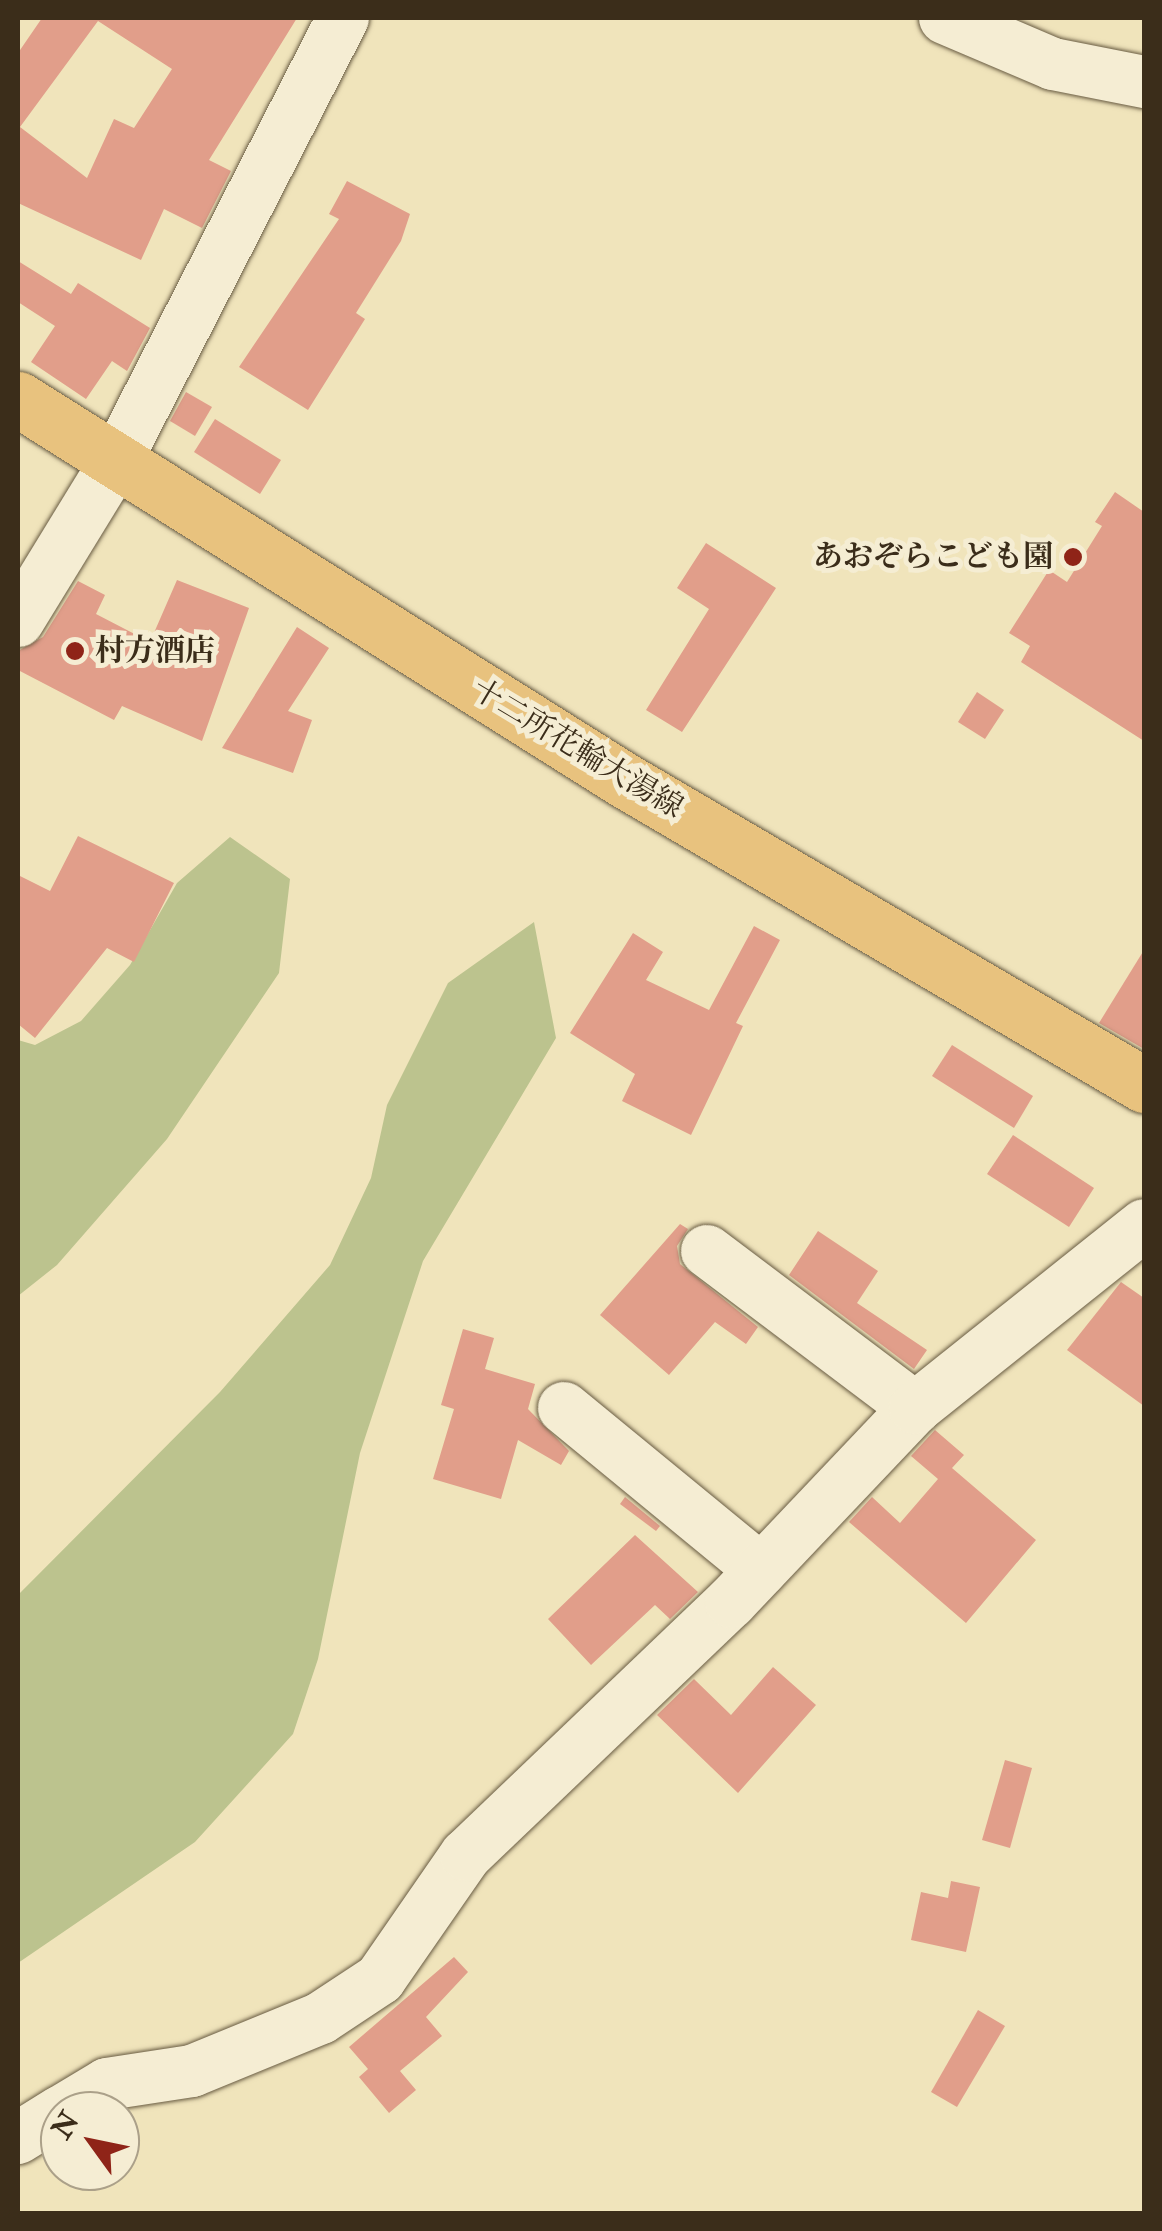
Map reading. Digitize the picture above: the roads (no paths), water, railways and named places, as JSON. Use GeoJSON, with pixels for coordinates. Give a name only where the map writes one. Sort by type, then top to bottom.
{"type":"FeatureCollection","features":[{"type":"Feature","properties":{"kind":"main road","name":"十二所花輪大湯線"},"geometry":{"type":"LineString","coordinates":[[18,399],[624,780],[1144,1085]]}},
{"type":"Feature","properties":{"kind":"street"},"geometry":{"type":"LineString","coordinates":[[18,620],[116,463],[344,18]]}},
{"type":"Feature","properties":{"kind":"street"},"geometry":{"type":"LineString","coordinates":[[945,18],[1053,64],[1144,82]]}},
{"type":"Feature","properties":{"kind":"street"},"geometry":{"type":"LineString","coordinates":[[96,2091],[107,2084],[192,2071],[303,2026],[380,1979],[466,1855],[762,1570],[915,1408],[1144,1225]]}},
{"type":"Feature","properties":{"kind":"street"},"geometry":{"type":"LineString","coordinates":[[708,1251],[915,1408]]}},
{"type":"Feature","properties":{"kind":"street"},"geometry":{"type":"LineString","coordinates":[[564,1408],[762,1570]]}},
{"type":"Feature","properties":{"kind":"street"},"geometry":{"type":"LineString","coordinates":[[18,2138],[40,2125]]}},
{"type":"Feature","properties":{"kind":"place","name":"あおぞらこども園"},"geometry":{"type":"Point","coordinates":[1073,557]}},
{"type":"Feature","properties":{"kind":"place","name":"村方酒店"},"geometry":{"type":"Point","coordinates":[75,651]}}]}
